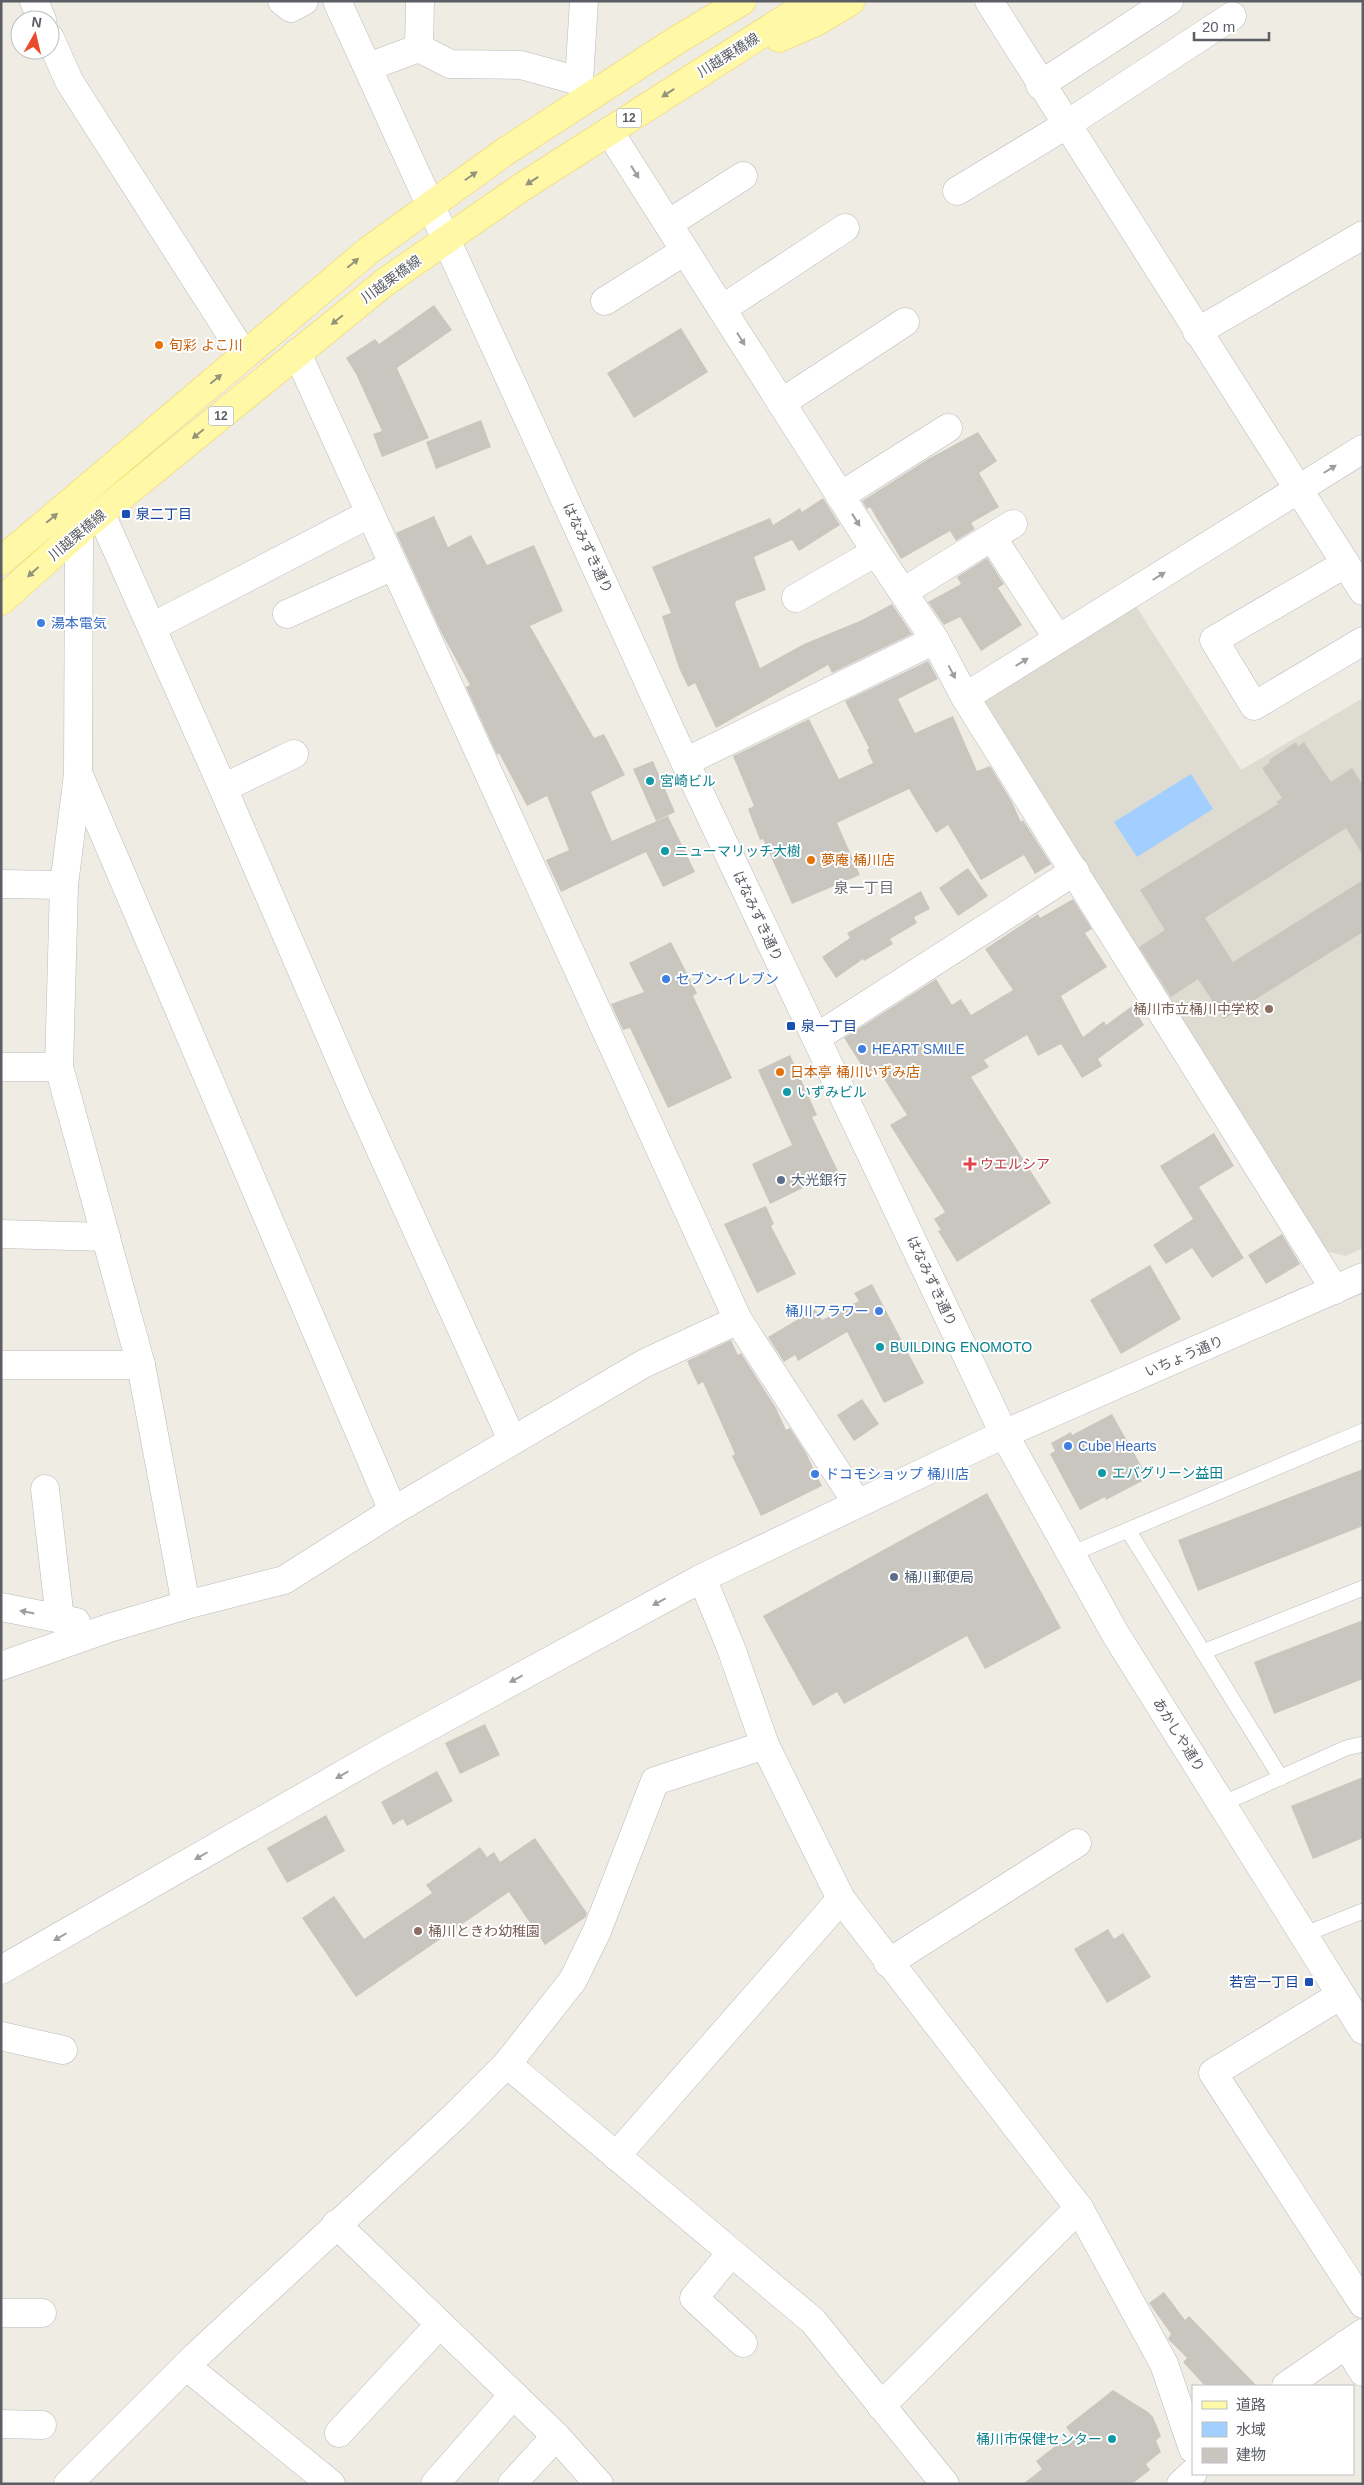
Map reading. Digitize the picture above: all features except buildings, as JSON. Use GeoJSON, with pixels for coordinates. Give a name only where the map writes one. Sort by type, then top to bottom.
{"type":"FeatureCollection","features":[{"type":"Feature","properties":{"kind":"main road"},"geometry":{"type":"LineString","coordinates":[[677,40],[725,1]]}},
{"type":"Feature","properties":{"kind":"main road","name":"川越栗橋線"},"geometry":{"type":"LineString","coordinates":[[1,561],[368,251],[584,89],[677,40],[742,1]]}},
{"type":"Feature","properties":{"kind":"main road","name":"川越栗橋線"},"geometry":{"type":"LineString","coordinates":[[1,601],[79,531],[384,283],[609,131],[813,1]]}},
{"type":"Feature","properties":{"kind":"main road"},"geometry":{"type":"LineString","coordinates":[[701,72],[816,22],[851,1]]}},
{"type":"Feature","properties":{"kind":"street"},"geometry":{"type":"LineString","coordinates":[[282,1],[291,8],[304,1]]}},
{"type":"Feature","properties":{"kind":"street","name":"はなみずき通り"},"geometry":{"type":"LineString","coordinates":[[337,1],[686,762],[1004,1434]]}},
{"type":"Feature","properties":{"kind":"street"},"geometry":{"type":"LineString","coordinates":[[419,48],[420,1]]}},
{"type":"Feature","properties":{"kind":"street"},"geometry":{"type":"LineString","coordinates":[[368,67],[419,48],[450,64],[521,65],[584,89],[584,1]]}},
{"type":"Feature","properties":{"kind":"street"},"geometry":{"type":"LineString","coordinates":[[989,1],[1040,85],[1363,591]]}},
{"type":"Feature","properties":{"kind":"street"},"geometry":{"type":"LineString","coordinates":[[1040,85],[1169,1]]}},
{"type":"Feature","properties":{"kind":"street"},"geometry":{"type":"LineString","coordinates":[[957,190],[1066,125],[1232,16]]}},
{"type":"Feature","properties":{"kind":"street"},"geometry":{"type":"LineString","coordinates":[[60,60],[69,81],[244,354]]}},
{"type":"Feature","properties":{"kind":"street"},"geometry":{"type":"LineString","coordinates":[[609,131],[840,496],[935,640],[965,697],[1335,1290]]}},
{"type":"Feature","properties":{"kind":"street"},"geometry":{"type":"LineString","coordinates":[[668,224],[743,176]]}},
{"type":"Feature","properties":{"kind":"street"},"geometry":{"type":"LineString","coordinates":[[722,309],[845,228]]}},
{"type":"Feature","properties":{"kind":"street"},"geometry":{"type":"LineString","coordinates":[[1197,332],[1363,235]]}},
{"type":"Feature","properties":{"kind":"street"},"geometry":{"type":"LineString","coordinates":[[605,301],[685,251]]}},
{"type":"Feature","properties":{"kind":"street"},"geometry":{"type":"LineString","coordinates":[[781,403],[905,322]]}},
{"type":"Feature","properties":{"kind":"street"},"geometry":{"type":"LineString","coordinates":[[297,353],[738,1320],[857,1503]]}},
{"type":"Feature","properties":{"kind":"street"},"geometry":{"type":"LineString","coordinates":[[840,496],[948,428]]}},
{"type":"Feature","properties":{"kind":"street"},"geometry":{"type":"LineString","coordinates":[[965,697],[1363,449]]}},
{"type":"Feature","properties":{"kind":"street"},"geometry":{"type":"LineString","coordinates":[[102,514],[357,1098],[512,1440]]}},
{"type":"Feature","properties":{"kind":"street"},"geometry":{"type":"LineString","coordinates":[[152,627],[369,514]]}},
{"type":"Feature","properties":{"kind":"street"},"geometry":{"type":"LineString","coordinates":[[903,592],[1003,530],[1058,639]]}},
{"type":"Feature","properties":{"kind":"street"},"geometry":{"type":"LineString","coordinates":[[79,531],[78,774],[64,885],[59,1067],[140,1365],[186,1605]]}},
{"type":"Feature","properties":{"kind":"street"},"geometry":{"type":"LineString","coordinates":[[796,598],[876,552]]}},
{"type":"Feature","properties":{"kind":"street"},"geometry":{"type":"LineString","coordinates":[[1345,564],[1214,640],[1254,706],[1363,641]]}},
{"type":"Feature","properties":{"kind":"street"},"geometry":{"type":"LineString","coordinates":[[287,614],[393,566]]}},
{"type":"Feature","properties":{"kind":"street"},"geometry":{"type":"LineString","coordinates":[[686,762],[935,640]]}},
{"type":"Feature","properties":{"kind":"street"},"geometry":{"type":"LineString","coordinates":[[223,788],[294,754]]}},
{"type":"Feature","properties":{"kind":"street"},"geometry":{"type":"LineString","coordinates":[[78,774],[393,1511]]}},
{"type":"Feature","properties":{"kind":"street"},"geometry":{"type":"LineString","coordinates":[[816,1037],[1075,871]]}},
{"type":"Feature","properties":{"kind":"street"},"geometry":{"type":"LineString","coordinates":[[1,884],[64,885]]}},
{"type":"Feature","properties":{"kind":"street"},"geometry":{"type":"LineString","coordinates":[[1,1067],[59,1067]]}},
{"type":"Feature","properties":{"kind":"street"},"geometry":{"type":"LineString","coordinates":[[1,1234],[106,1237]]}},
{"type":"Feature","properties":{"kind":"street","name":"いちょう通り"},"geometry":{"type":"LineString","coordinates":[[1,1970],[384,1751],[702,1578],[1004,1434],[1363,1277]]}},
{"type":"Feature","properties":{"kind":"street"},"geometry":{"type":"LineString","coordinates":[[1,1666],[109,1628],[186,1605],[284,1580],[393,1511],[645,1363],[738,1320]]}},
{"type":"Feature","properties":{"kind":"street"},"geometry":{"type":"LineString","coordinates":[[1,1366],[140,1365]]}},
{"type":"Feature","properties":{"kind":"street","name":"あかしや通り"},"geometry":{"type":"LineString","coordinates":[[1004,1434],[1116,1635],[1363,2030]]}},
{"type":"Feature","properties":{"kind":"street"},"geometry":{"type":"LineString","coordinates":[[45,1489],[60,1619]]}},
{"type":"Feature","properties":{"kind":"street"},"geometry":{"type":"LineString","coordinates":[[702,1578],[731,1648],[765,1745],[841,1899],[888,1963],[1079,2208],[1164,2364],[1192,2446]]}},
{"type":"Feature","properties":{"kind":"street"},"geometry":{"type":"LineString","coordinates":[[1,1607],[109,1628]]}},
{"type":"Feature","properties":{"kind":"street"},"geometry":{"type":"LineString","coordinates":[[72,2482],[186,2366],[336,2224],[455,2116],[507,2064],[574,1980],[597,1932],[655,1781],[765,1745]]}},
{"type":"Feature","properties":{"kind":"street"},"geometry":{"type":"LineString","coordinates":[[888,1963],[1077,1843]]}},
{"type":"Feature","properties":{"kind":"street"},"geometry":{"type":"LineString","coordinates":[[616,2156],[841,1899]]}},
{"type":"Feature","properties":{"kind":"street"},"geometry":{"type":"LineString","coordinates":[[1341,1995],[1213,2072],[1363,2304]]}},
{"type":"Feature","properties":{"kind":"street"},"geometry":{"type":"LineString","coordinates":[[1,2036],[64,2050]]}},
{"type":"Feature","properties":{"kind":"street"},"geometry":{"type":"LineString","coordinates":[[507,2064],[813,2321],[945,2484]]}},
{"type":"Feature","properties":{"kind":"street"},"geometry":{"type":"LineString","coordinates":[[882,2406],[1079,2208]]}},
{"type":"Feature","properties":{"kind":"street"},"geometry":{"type":"LineString","coordinates":[[336,2224],[556,2436],[590,2480]]}},
{"type":"Feature","properties":{"kind":"street"},"geometry":{"type":"LineString","coordinates":[[731,2252],[694,2298],[743,2343]]}},
{"type":"Feature","properties":{"kind":"street"},"geometry":{"type":"LineString","coordinates":[[1,2313],[42,2313]]}},
{"type":"Feature","properties":{"kind":"street"},"geometry":{"type":"LineString","coordinates":[[339,2433],[440,2325]]}},
{"type":"Feature","properties":{"kind":"street"},"geometry":{"type":"LineString","coordinates":[[1287,2385],[1354,2338],[1363,2372]]}},
{"type":"Feature","properties":{"kind":"street"},"geometry":{"type":"LineString","coordinates":[[186,2366],[331,2484]]}},
{"type":"Feature","properties":{"kind":"street"},"geometry":{"type":"LineString","coordinates":[[436,2484],[513,2395]]}},
{"type":"Feature","properties":{"kind":"street"},"geometry":{"type":"LineString","coordinates":[[1,2424],[42,2425]]}},
{"type":"Feature","properties":{"kind":"street"},"geometry":{"type":"LineString","coordinates":[[512,2484],[556,2436]]}},
{"type":"Feature","properties":{"kind":"street"},"geometry":{"type":"LineString","coordinates":[[1181,2484],[1192,2474]]}},
{"type":"Feature","properties":{"kind":"lane"},"geometry":{"type":"LineString","coordinates":[[1071,1554],[1363,1431]]}},
{"type":"Feature","properties":{"kind":"lane"},"geometry":{"type":"LineString","coordinates":[[1128,1530],[1281,1778]]}},
{"type":"Feature","properties":{"kind":"lane"},"geometry":{"type":"LineString","coordinates":[[1203,1652],[1363,1588]]}},
{"type":"Feature","properties":{"kind":"lane"},"geometry":{"type":"LineString","coordinates":[[1222,1804],[1346,1748],[1363,1744]]}},
{"type":"Feature","properties":{"kind":"lane"},"geometry":{"type":"LineString","coordinates":[[1303,1935],[1363,1911]]}},
{"type":"Feature","properties":{"kind":"shaded area","name":"桶川市立桶川中学校"},"geometry":{"type":"Polygon","coordinates":[[[1132,600],[1241,770],[1363,698],[1363,1248],[1346,1256],[1326,1251],[983,698],[1132,600]]]}},
{"type":"Feature","properties":{"kind":"water"},"geometry":{"type":"Polygon","coordinates":[[[1191,774],[1213,809],[1137,857],[1114,822],[1191,774]]]}},
{"type":"Feature","properties":{"kind":"place","name":"旬彩 よこ川"},"geometry":{"type":"Point","coordinates":[159,345]}},
{"type":"Feature","properties":{"kind":"place","name":"泉二丁目"},"geometry":{"type":"Point","coordinates":[126,514]}},
{"type":"Feature","properties":{"kind":"place","name":"湯本電気"},"geometry":{"type":"Point","coordinates":[41,623]}},
{"type":"Feature","properties":{"kind":"place","name":"宮崎ビル"},"geometry":{"type":"Point","coordinates":[650,781]}},
{"type":"Feature","properties":{"kind":"place","name":"ニューマリッチ大樹"},"geometry":{"type":"Point","coordinates":[665,851]}},
{"type":"Feature","properties":{"kind":"place","name":"夢庵 桶川店"},"geometry":{"type":"Point","coordinates":[811,860]}},
{"type":"Feature","properties":{"kind":"place","name":"セブン-イレブン"},"geometry":{"type":"Point","coordinates":[666,979]}},
{"type":"Feature","properties":{"kind":"place","name":"桶川市立桶川中学校"},"geometry":{"type":"Point","coordinates":[1269,1009]}},
{"type":"Feature","properties":{"kind":"place","name":"泉一丁目"},"geometry":{"type":"Point","coordinates":[791,1026]}},
{"type":"Feature","properties":{"kind":"place","name":"HEART SMILE"},"geometry":{"type":"Point","coordinates":[862,1049]}},
{"type":"Feature","properties":{"kind":"place","name":"日本亭 桶川いずみ店"},"geometry":{"type":"Point","coordinates":[780,1072]}},
{"type":"Feature","properties":{"kind":"place","name":"いずみビル"},"geometry":{"type":"Point","coordinates":[787,1092]}},
{"type":"Feature","properties":{"kind":"place","name":"ウエルシア"},"geometry":{"type":"Point","coordinates":[970,1164]}},
{"type":"Feature","properties":{"kind":"place","name":"大光銀行"},"geometry":{"type":"Point","coordinates":[781,1180]}},
{"type":"Feature","properties":{"kind":"place","name":"桶川フラワー"},"geometry":{"type":"Point","coordinates":[879,1311]}},
{"type":"Feature","properties":{"kind":"place","name":"BUILDING ENOMOTO"},"geometry":{"type":"Point","coordinates":[880,1347]}},
{"type":"Feature","properties":{"kind":"place","name":"Cube Hearts"},"geometry":{"type":"Point","coordinates":[1068,1446]}},
{"type":"Feature","properties":{"kind":"place","name":"エバグリーン益田"},"geometry":{"type":"Point","coordinates":[1102,1473]}},
{"type":"Feature","properties":{"kind":"place","name":"ドコモショップ 桶川店"},"geometry":{"type":"Point","coordinates":[815,1474]}},
{"type":"Feature","properties":{"kind":"place","name":"桶川郵便局"},"geometry":{"type":"Point","coordinates":[894,1577]}},
{"type":"Feature","properties":{"kind":"place","name":"桶川ときわ幼稚園"},"geometry":{"type":"Point","coordinates":[418,1931]}},
{"type":"Feature","properties":{"kind":"place","name":"若宮一丁目"},"geometry":{"type":"Point","coordinates":[1309,1982]}},
{"type":"Feature","properties":{"kind":"place","name":"桶川市保健センター"},"geometry":{"type":"Point","coordinates":[1112,2439]}},
{"type":"Feature","properties":{"kind":"district","name":"泉一丁目"},"geometry":{"type":"Point","coordinates":[864,887]}}]}
